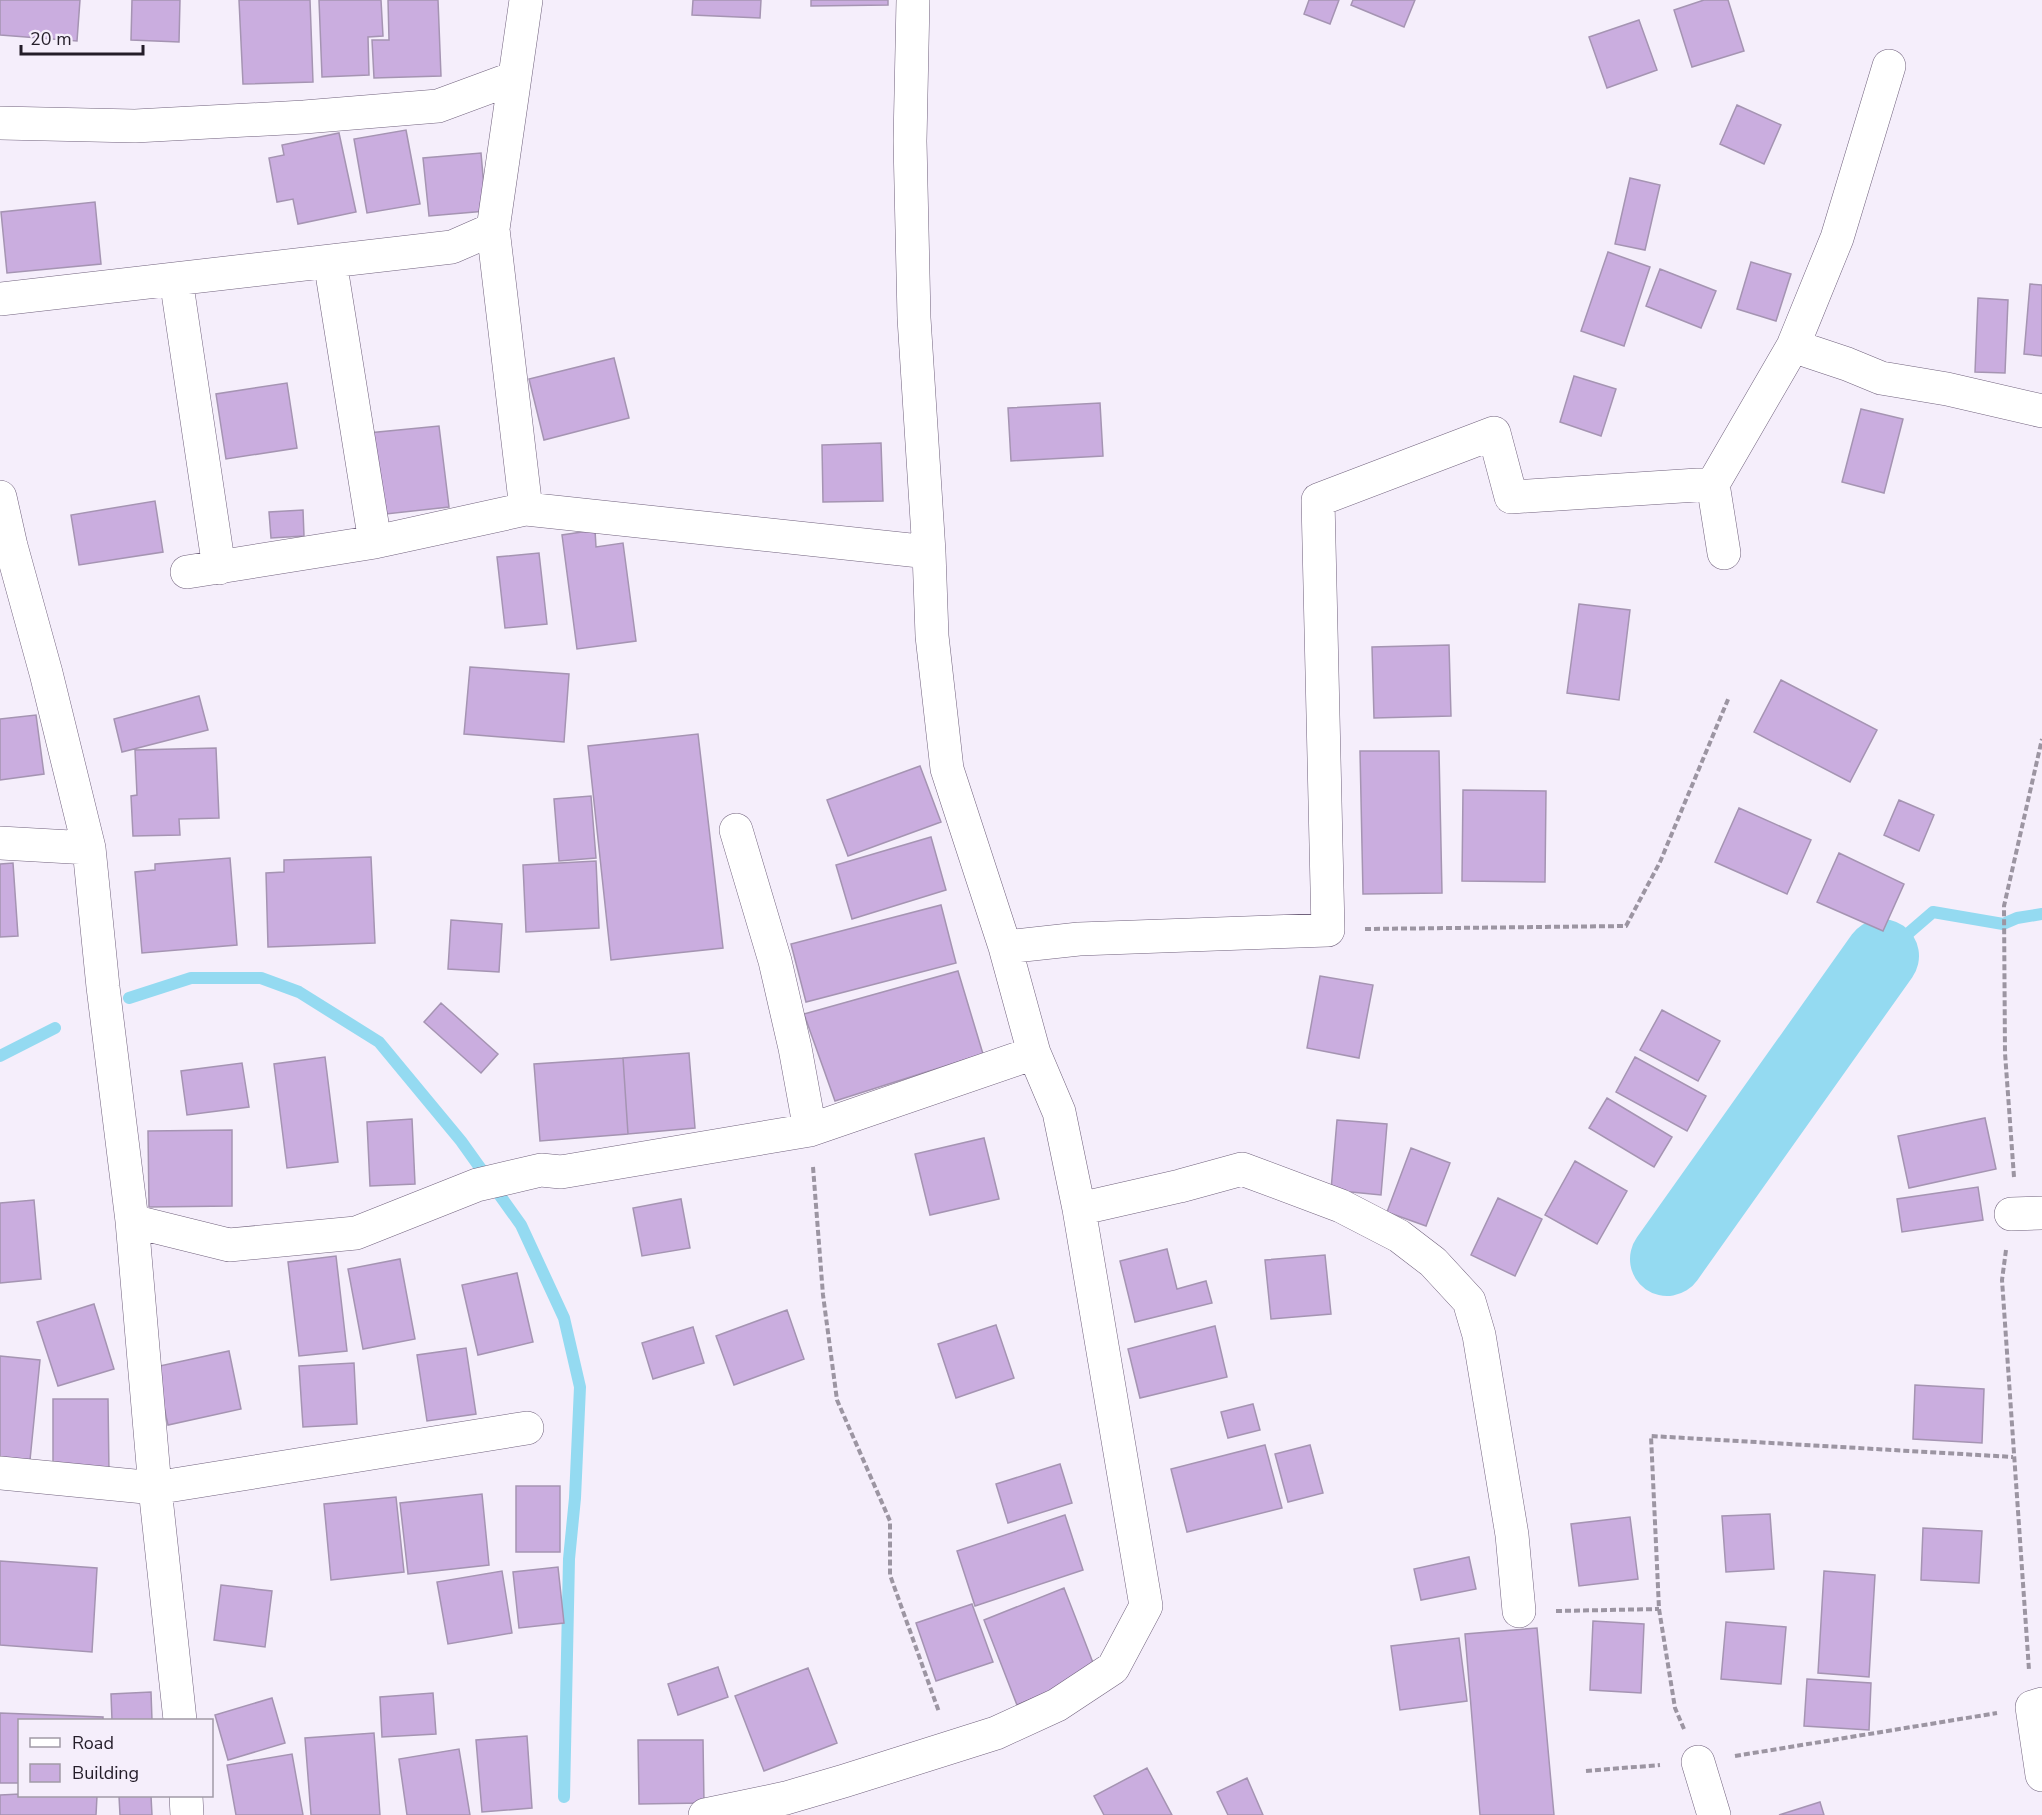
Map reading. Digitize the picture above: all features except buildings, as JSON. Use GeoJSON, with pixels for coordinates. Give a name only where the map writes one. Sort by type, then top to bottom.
{"type":"FeatureCollection","features":[{"type":"Feature","properties":{"kind":"street"},"geometry":{"type":"LineString","coordinates":[[526,0],[493,229],[526,508]]}},
{"type":"Feature","properties":{"kind":"street"},"geometry":{"type":"LineString","coordinates":[[705,1815],[797,1794],[996,1733],[1057,1705],[1113,1668],[1146,1606],[1079,1209],[1059,1112],[1034,1053],[1005,947],[947,769],[932,636],[914,318],[910,141],[913,0]]}},
{"type":"Feature","properties":{"kind":"street"},"geometry":{"type":"LineString","coordinates":[[1724,553],[1713,484],[1793,346],[1837,238],[1889,66]]}},
{"type":"Feature","properties":{"kind":"street"},"geometry":{"type":"LineString","coordinates":[[0,123],[135,126],[304,117],[438,106],[514,78]]}},
{"type":"Feature","properties":{"kind":"street"},"geometry":{"type":"LineString","coordinates":[[0,299],[452,247],[493,229]]}},
{"type":"Feature","properties":{"kind":"street"},"geometry":{"type":"LineString","coordinates":[[330,261],[375,542]]}},
{"type":"Feature","properties":{"kind":"street"},"geometry":{"type":"LineString","coordinates":[[176,279],[219,568]]}},
{"type":"Feature","properties":{"kind":"street"},"geometry":{"type":"LineString","coordinates":[[1793,346],[1881,378],[1947,389],[2042,411]]}},
{"type":"Feature","properties":{"kind":"street"},"geometry":{"type":"LineString","coordinates":[[1005,947],[1079,939],[1328,930],[1318,500],[1494,433],[1511,497],[1713,484]]}},
{"type":"Feature","properties":{"kind":"street"},"geometry":{"type":"LineString","coordinates":[[0,497],[5,546],[46,673],[89,848],[103,987],[132,1221],[155,1488],[180,1719]]}},
{"type":"Feature","properties":{"kind":"street"},"geometry":{"type":"LineString","coordinates":[[187,572],[375,542],[526,508],[929,552]]}},
{"type":"Feature","properties":{"kind":"street"},"geometry":{"type":"LineString","coordinates":[[736,830],[775,961],[795,1048],[810,1130]]}},
{"type":"Feature","properties":{"kind":"street"},"geometry":{"type":"LineString","coordinates":[[0,843],[89,848]]}},
{"type":"Feature","properties":{"kind":"street"},"geometry":{"type":"LineString","coordinates":[[132,1221],[229,1245],[356,1233],[477,1185],[541,1170],[561,1172],[810,1130],[1034,1053]]}},
{"type":"Feature","properties":{"kind":"street"},"geometry":{"type":"LineString","coordinates":[[1079,1209],[1242,1169],[1341,1206],[1399,1236],[1433,1262],[1469,1300],[1479,1335],[1512,1535],[1520,1611]]}},
{"type":"Feature","properties":{"kind":"street"},"geometry":{"type":"LineString","coordinates":[[0,1473],[155,1488],[527,1428]]}},
{"type":"Feature","properties":{"kind":"street"},"geometry":{"type":"LineString","coordinates":[[2037,1706],[2042,1775]]}},
{"type":"Feature","properties":{"kind":"street"},"geometry":{"type":"LineString","coordinates":[[1698,1762],[1714,1815]]}},
{"type":"Feature","properties":{"kind":"street"},"geometry":{"type":"LineString","coordinates":[[186,1797],[187,1815]]}},
{"type":"Feature","properties":{"kind":"path"},"geometry":{"type":"LineString","coordinates":[[1328,930],[1626,926],[1660,862],[1729,697]]}},
{"type":"Feature","properties":{"kind":"path"},"geometry":{"type":"LineString","coordinates":[[1586,1771],[1698,1762],[2037,1706],[2013,1457],[2002,1280],[2027,1214],[2015,1192],[2005,1053],[2004,906],[2042,739]]}},
{"type":"Feature","properties":{"kind":"path"},"geometry":{"type":"LineString","coordinates":[[810,1130],[823,1295],[837,1400],[890,1521],[890,1575],[951,1747]]}},
{"type":"Feature","properties":{"kind":"path"},"geometry":{"type":"LineString","coordinates":[[1698,1762],[1675,1708],[1659,1609],[1651,1436],[2013,1457]]}},
{"type":"Feature","properties":{"kind":"path"},"geometry":{"type":"LineString","coordinates":[[1520,1611],[1659,1609]]}},
{"type":"Feature","properties":{"kind":"waterway"},"geometry":{"type":"LineString","coordinates":[[1882,956],[1933,912],[2003,924],[2017,918],[2042,914]]}},
{"type":"Feature","properties":{"kind":"waterway"},"geometry":{"type":"LineString","coordinates":[[1667,1259],[1882,956]]}},
{"type":"Feature","properties":{"kind":"waterway"},"geometry":{"type":"LineString","coordinates":[[129,998],[191,978],[261,978],[299,992],[379,1042],[461,1141],[521,1225],[564,1318],[580,1387],[575,1498],[569,1559],[564,1797]]}},
{"type":"Feature","properties":{"kind":"waterway"},"geometry":{"type":"LineString","coordinates":[[0,1056],[55,1028]]}}]}
